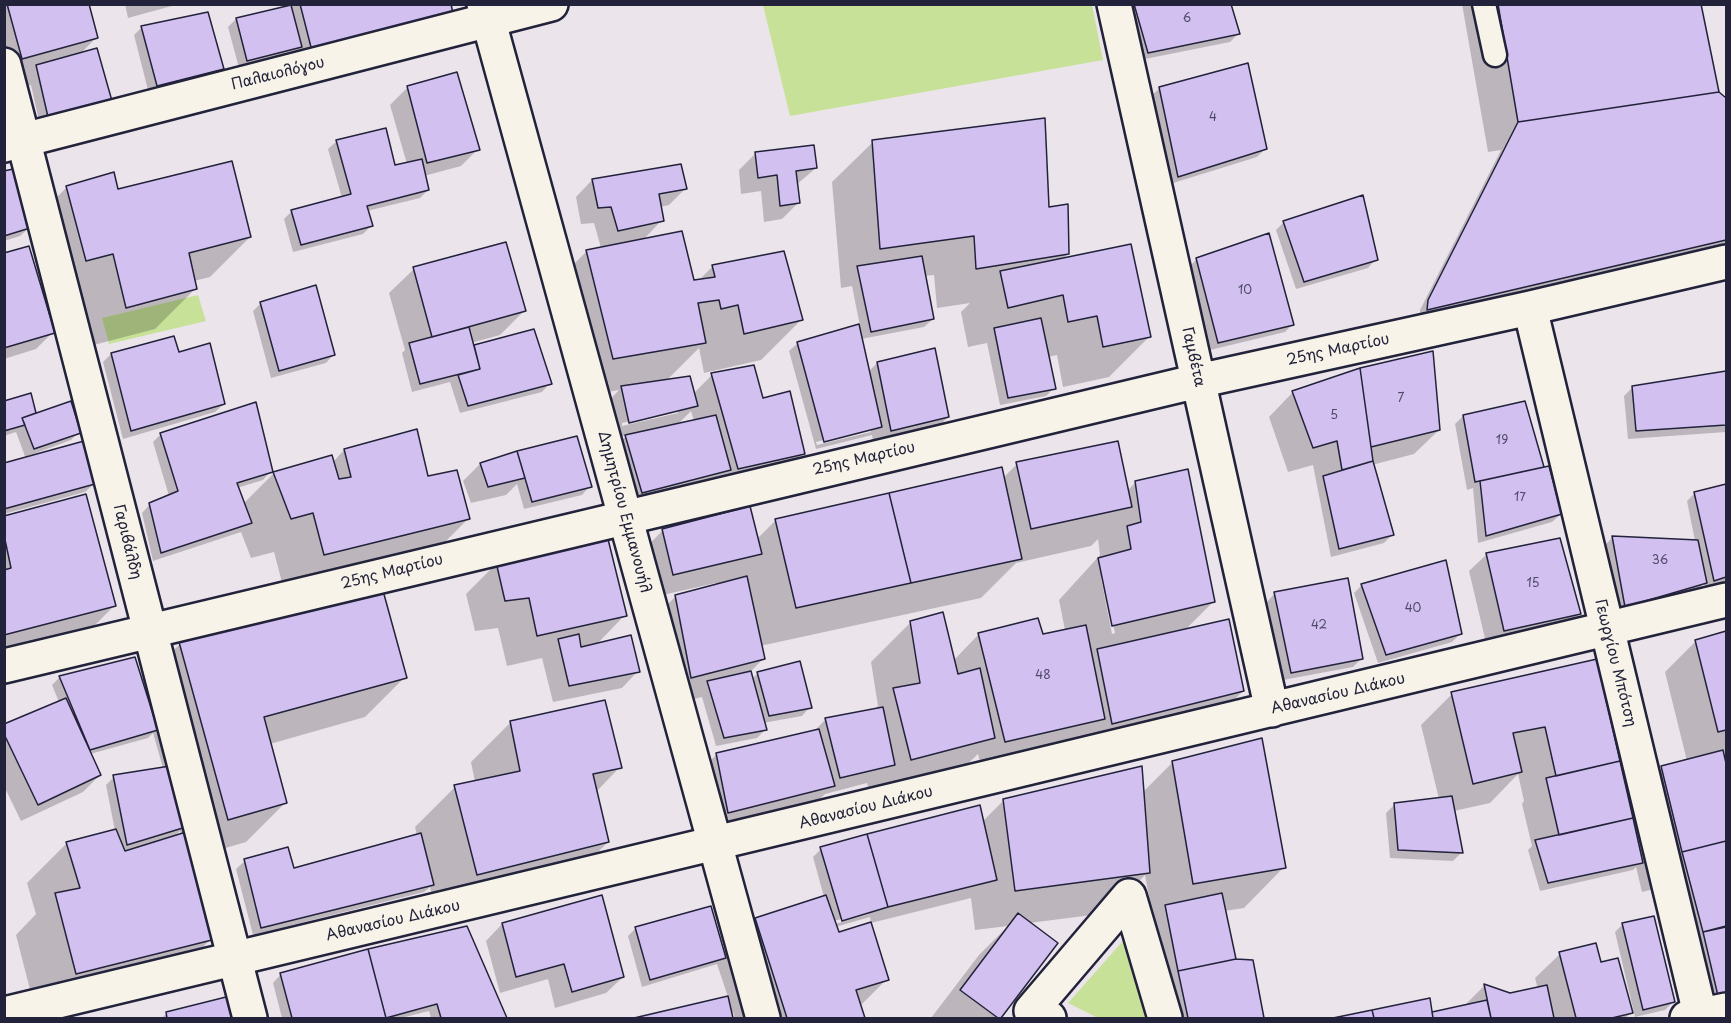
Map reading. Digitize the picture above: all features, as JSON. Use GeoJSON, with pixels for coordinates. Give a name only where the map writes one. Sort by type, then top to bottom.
{"type":"FeatureCollection","features":[{"type":"Feature","properties":{"kind":"street","name":"Παλαιολόγου"},"geometry":{"type":"LineString","coordinates":[[14,142],[486,12],[551,4]]}},
{"type":"Feature","properties":{"kind":"street","name":"Γαμβέτα"},"geometry":{"type":"LineString","coordinates":[[1114,4],[1272,710]]}},
{"type":"Feature","properties":{"kind":"street","name":"Δημητρίου Εμμανουήλ"},"geometry":{"type":"LineString","coordinates":[[486,12],[764,1018]]}},
{"type":"Feature","properties":{"kind":"street","name":"Γαριβάλδη"},"geometry":{"type":"LineString","coordinates":[[4,65],[14,142],[150,631],[250,1018]]}},
{"type":"Feature","properties":{"kind":"street","name":"25ης Μαρτίου"},"geometry":{"type":"LineString","coordinates":[[4,666],[1198,381],[1530,309],[1726,262]]}},
{"type":"Feature","properties":{"kind":"street","name":"Γεωργίου Μπότση"},"geometry":{"type":"LineString","coordinates":[[1530,309],[1704,1016]]}},
{"type":"Feature","properties":{"kind":"street","name":"Αθανασίου Διάκου"},"geometry":{"type":"LineString","coordinates":[[4,1014],[1726,600]]}},
{"type":"Feature","properties":{"kind":"street"},"geometry":{"type":"LineString","coordinates":[[1049,1018],[1031,1011],[1130,896],[1165,1018]]}},
{"type":"Feature","properties":{"kind":"lane"},"geometry":{"type":"LineString","coordinates":[[1484,4],[1495,55]]}},
{"type":"Feature","properties":{"kind":"green space"},"geometry":{"type":"Polygon","coordinates":[[[763,5],[1092,5],[1103,60],[790,116],[763,5]]]}},
{"type":"Feature","properties":{"kind":"green space"},"geometry":{"type":"Polygon","coordinates":[[[198,295],[206,321],[109,344],[102,318],[198,295]]]}},
{"type":"Feature","properties":{"kind":"green space"},"geometry":{"type":"Polygon","coordinates":[[[1130,933],[1155,1018],[1098,1018],[1068,1003],[1130,933]]]}},
{"type":"Feature","properties":{"kind":"building"},"geometry":{"type":"Polygon","coordinates":[[[7,4],[89,4],[98,38],[22,59],[7,4]]]}},
{"type":"Feature","properties":{"kind":"building"},"geometry":{"type":"Polygon","coordinates":[[[300,4],[451,4],[454,18],[313,55],[300,4]]]}},
{"type":"Feature","properties":{"kind":"building"},"geometry":{"type":"Polygon","coordinates":[[[1134,4],[1231,4],[1240,34],[1148,53],[1134,4]]]}},
{"type":"Feature","properties":{"kind":"building"},"geometry":{"type":"Polygon","coordinates":[[[1498,4],[1701,4],[1719,92],[1518,122],[1498,4]]]}},
{"type":"Feature","properties":{"kind":"building"},"geometry":{"type":"Polygon","coordinates":[[[291,5],[302,47],[247,61],[236,18],[291,5]]]}},
{"type":"Feature","properties":{"kind":"building"},"geometry":{"type":"Polygon","coordinates":[[[208,12],[224,69],[157,86],[141,26],[208,12]]]}},
{"type":"Feature","properties":{"kind":"building"},"geometry":{"type":"Polygon","coordinates":[[[97,48],[112,101],[48,117],[36,65],[97,48]]]}},
{"type":"Feature","properties":{"kind":"building"},"geometry":{"type":"Polygon","coordinates":[[[1248,63],[1267,149],[1178,177],[1159,87],[1248,63]]]}},
{"type":"Feature","properties":{"kind":"building"},"geometry":{"type":"Polygon","coordinates":[[[457,72],[480,150],[427,163],[407,86],[457,72]]]}},
{"type":"Feature","properties":{"kind":"building"},"geometry":{"type":"Polygon","coordinates":[[[1719,92],[1726,98],[1726,240],[1427,310],[1428,300],[1518,122],[1719,92]]]}},
{"type":"Feature","properties":{"kind":"building"},"geometry":{"type":"Polygon","coordinates":[[[1045,118],[1049,207],[1068,204],[1069,254],[976,269],[974,236],[880,249],[872,140],[1045,118]]]}},
{"type":"Feature","properties":{"kind":"building"},"geometry":{"type":"Polygon","coordinates":[[[386,128],[395,165],[422,159],[429,190],[367,206],[373,226],[301,245],[291,210],[351,194],[336,140],[386,128]]]}},
{"type":"Feature","properties":{"kind":"building"},"geometry":{"type":"Polygon","coordinates":[[[814,145],[817,168],[796,171],[800,203],[780,206],[777,175],[758,178],[755,152],[814,145]]]}},
{"type":"Feature","properties":{"kind":"building"},"geometry":{"type":"Polygon","coordinates":[[[232,161],[251,237],[189,253],[197,289],[126,308],[113,254],[86,261],[66,186],[114,172],[118,189],[232,161]]]}},
{"type":"Feature","properties":{"kind":"building"},"geometry":{"type":"Polygon","coordinates":[[[681,164],[687,189],[659,194],[664,221],[618,231],[611,207],[598,208],[592,179],[681,164]]]}},
{"type":"Feature","properties":{"kind":"building"},"geometry":{"type":"Polygon","coordinates":[[[13,169],[30,228],[4,236],[4,171],[13,169]]]}},
{"type":"Feature","properties":{"kind":"building"},"geometry":{"type":"Polygon","coordinates":[[[1363,195],[1378,260],[1304,282],[1283,221],[1363,195]]]}},
{"type":"Feature","properties":{"kind":"building"},"geometry":{"type":"Polygon","coordinates":[[[682,231],[694,280],[715,277],[712,265],[784,251],[803,320],[744,334],[738,305],[721,309],[719,300],[698,303],[706,343],[613,359],[586,250],[682,231]]]}},
{"type":"Feature","properties":{"kind":"building"},"geometry":{"type":"Polygon","coordinates":[[[1269,233],[1294,325],[1218,343],[1196,258],[1269,233]]]}},
{"type":"Feature","properties":{"kind":"building"},"geometry":{"type":"Polygon","coordinates":[[[506,242],[526,311],[432,337],[413,267],[506,242]]]}},
{"type":"Feature","properties":{"kind":"building"},"geometry":{"type":"Polygon","coordinates":[[[1131,244],[1151,337],[1103,347],[1097,316],[1068,322],[1063,295],[1008,308],[1000,271],[1131,244]]]}},
{"type":"Feature","properties":{"kind":"building"},"geometry":{"type":"Polygon","coordinates":[[[29,246],[55,333],[4,348],[4,253],[29,246]]]}},
{"type":"Feature","properties":{"kind":"building"},"geometry":{"type":"Polygon","coordinates":[[[922,256],[934,319],[871,332],[857,266],[922,256]]]}},
{"type":"Feature","properties":{"kind":"building"},"geometry":{"type":"Polygon","coordinates":[[[316,285],[335,355],[279,371],[260,302],[316,285]]]}},
{"type":"Feature","properties":{"kind":"building"},"geometry":{"type":"Polygon","coordinates":[[[1041,318],[1056,389],[1008,398],[994,328],[1041,318]]]}},
{"type":"Feature","properties":{"kind":"building"},"geometry":{"type":"Polygon","coordinates":[[[859,324],[882,427],[824,442],[797,342],[859,324]]]}},
{"type":"Feature","properties":{"kind":"building"},"geometry":{"type":"Polygon","coordinates":[[[469,327],[480,369],[420,384],[409,343],[469,327]]]}},
{"type":"Feature","properties":{"kind":"building"},"geometry":{"type":"Polygon","coordinates":[[[534,329],[552,384],[468,406],[458,375],[480,369],[474,345],[534,329]]]}},
{"type":"Feature","properties":{"kind":"building"},"geometry":{"type":"Polygon","coordinates":[[[174,336],[179,352],[210,343],[225,404],[131,431],[111,353],[174,336]]]}},
{"type":"Feature","properties":{"kind":"building"},"geometry":{"type":"Polygon","coordinates":[[[935,348],[949,417],[891,431],[877,362],[935,348]]]}},
{"type":"Feature","properties":{"kind":"building"},"geometry":{"type":"Polygon","coordinates":[[[1433,351],[1440,430],[1371,447],[1360,368],[1433,351]]]}},
{"type":"Feature","properties":{"kind":"building"},"geometry":{"type":"Polygon","coordinates":[[[754,365],[763,398],[790,391],[805,454],[738,469],[711,373],[754,365]]]}},
{"type":"Feature","properties":{"kind":"building"},"geometry":{"type":"Polygon","coordinates":[[[1360,368],[1373,461],[1342,470],[1337,441],[1313,448],[1292,391],[1360,368]]]}},
{"type":"Feature","properties":{"kind":"building"},"geometry":{"type":"Polygon","coordinates":[[[1726,371],[1726,425],[1636,431],[1632,386],[1726,371]]]}},
{"type":"Feature","properties":{"kind":"building"},"geometry":{"type":"Polygon","coordinates":[[[690,376],[698,406],[629,423],[621,386],[690,376]]]}},
{"type":"Feature","properties":{"kind":"building"},"geometry":{"type":"Polygon","coordinates":[[[31,393],[36,413],[22,418],[25,425],[4,431],[4,401],[31,393]]]}},
{"type":"Feature","properties":{"kind":"building"},"geometry":{"type":"Polygon","coordinates":[[[71,401],[81,433],[34,449],[22,418],[71,401]]]}},
{"type":"Feature","properties":{"kind":"building"},"geometry":{"type":"Polygon","coordinates":[[[1525,401],[1544,467],[1475,482],[1463,415],[1525,401]]]}},
{"type":"Feature","properties":{"kind":"building"},"geometry":{"type":"Polygon","coordinates":[[[256,402],[273,472],[237,483],[252,523],[161,553],[149,503],[178,491],[160,433],[256,402]]]}},
{"type":"Feature","properties":{"kind":"building"},"geometry":{"type":"Polygon","coordinates":[[[716,415],[731,470],[642,493],[625,435],[716,415]]]}},
{"type":"Feature","properties":{"kind":"building"},"geometry":{"type":"Polygon","coordinates":[[[417,429],[428,476],[457,470],[470,519],[324,555],[313,513],[291,519],[273,472],[332,455],[339,479],[351,477],[344,449],[417,429]]]}},
{"type":"Feature","properties":{"kind":"building"},"geometry":{"type":"Polygon","coordinates":[[[577,436],[592,487],[532,502],[517,451],[577,436]]]}},
{"type":"Feature","properties":{"kind":"building"},"geometry":{"type":"Polygon","coordinates":[[[84,441],[95,484],[4,509],[4,463],[84,441]]]}},
{"type":"Feature","properties":{"kind":"building"},"geometry":{"type":"Polygon","coordinates":[[[1118,441],[1132,507],[1031,529],[1016,462],[1118,441]]]}},
{"type":"Feature","properties":{"kind":"building"},"geometry":{"type":"Polygon","coordinates":[[[517,451],[525,478],[488,487],[480,463],[517,451]]]}},
{"type":"Feature","properties":{"kind":"building"},"geometry":{"type":"Polygon","coordinates":[[[1373,461],[1394,535],[1339,549],[1323,476],[1373,461]]]}},
{"type":"Feature","properties":{"kind":"building"},"geometry":{"type":"Polygon","coordinates":[[[1549,466],[1562,514],[1486,536],[1480,481],[1549,466]]]}},
{"type":"Feature","properties":{"kind":"building"},"geometry":{"type":"Polygon","coordinates":[[[1002,467],[1022,559],[911,583],[889,493],[1002,467]]]}},
{"type":"Feature","properties":{"kind":"building"},"geometry":{"type":"Polygon","coordinates":[[[1188,469],[1215,602],[1112,626],[1098,558],[1131,549],[1127,526],[1141,522],[1135,481],[1188,469]]]}},
{"type":"Feature","properties":{"kind":"building"},"geometry":{"type":"Polygon","coordinates":[[[1726,484],[1726,577],[1714,581],[1694,492],[1726,484]]]}},
{"type":"Feature","properties":{"kind":"building"},"geometry":{"type":"Polygon","coordinates":[[[889,493],[911,583],[796,608],[775,519],[889,493]]]}},
{"type":"Feature","properties":{"kind":"building"},"geometry":{"type":"Polygon","coordinates":[[[86,494],[116,606],[4,635],[4,570],[11,568],[4,535],[4,516],[86,494]]]}},
{"type":"Feature","properties":{"kind":"building"},"geometry":{"type":"Polygon","coordinates":[[[750,506],[762,554],[673,575],[662,529],[750,506]]]}},
{"type":"Feature","properties":{"kind":"building"},"geometry":{"type":"Polygon","coordinates":[[[607,535],[627,616],[537,636],[529,598],[505,601],[496,562],[607,535]]]}},
{"type":"Feature","properties":{"kind":"building"},"geometry":{"type":"Polygon","coordinates":[[[1612,536],[1698,540],[1707,583],[1625,607],[1612,536]]]}},
{"type":"Feature","properties":{"kind":"building"},"geometry":{"type":"Polygon","coordinates":[[[1560,538],[1581,614],[1504,631],[1486,553],[1560,538]]]}},
{"type":"Feature","properties":{"kind":"building"},"geometry":{"type":"Polygon","coordinates":[[[1446,560],[1462,634],[1386,655],[1361,584],[1446,560]]]}},
{"type":"Feature","properties":{"kind":"building"},"geometry":{"type":"Polygon","coordinates":[[[747,576],[765,659],[691,678],[675,595],[747,576]]]}},
{"type":"Feature","properties":{"kind":"building"},"geometry":{"type":"Polygon","coordinates":[[[1348,578],[1363,659],[1291,673],[1274,592],[1348,578]]]}},
{"type":"Feature","properties":{"kind":"building"},"geometry":{"type":"Polygon","coordinates":[[[382,587],[407,678],[264,717],[287,803],[228,820],[179,642],[382,587]]]}},
{"type":"Feature","properties":{"kind":"building"},"geometry":{"type":"Polygon","coordinates":[[[943,612],[958,674],[980,668],[995,738],[911,760],[893,688],[920,683],[910,621],[943,612]]]}},
{"type":"Feature","properties":{"kind":"building"},"geometry":{"type":"Polygon","coordinates":[[[1038,618],[1043,634],[1086,625],[1105,719],[1005,742],[978,633],[1038,618]]]}},
{"type":"Feature","properties":{"kind":"building"},"geometry":{"type":"Polygon","coordinates":[[[1229,619],[1244,691],[1112,724],[1097,649],[1229,619]]]}},
{"type":"Feature","properties":{"kind":"building"},"geometry":{"type":"Polygon","coordinates":[[[1726,631],[1726,730],[1718,732],[1695,640],[1726,631]]]}},
{"type":"Feature","properties":{"kind":"building"},"geometry":{"type":"Polygon","coordinates":[[[579,634],[581,647],[631,635],[640,672],[569,686],[558,639],[579,634]]]}},
{"type":"Feature","properties":{"kind":"building"},"geometry":{"type":"Polygon","coordinates":[[[135,657],[158,730],[90,750],[59,676],[135,657]]]}},
{"type":"Feature","properties":{"kind":"building"},"geometry":{"type":"Polygon","coordinates":[[[1597,659],[1620,761],[1556,776],[1545,727],[1513,733],[1522,772],[1473,784],[1451,692],[1597,659]]]}},
{"type":"Feature","properties":{"kind":"building"},"geometry":{"type":"Polygon","coordinates":[[[800,661],[812,708],[769,716],[757,672],[800,661]]]}},
{"type":"Feature","properties":{"kind":"building"},"geometry":{"type":"Polygon","coordinates":[[[751,671],[767,730],[724,738],[707,681],[751,671]]]}},
{"type":"Feature","properties":{"kind":"building"},"geometry":{"type":"Polygon","coordinates":[[[66,698],[101,775],[38,805],[4,734],[4,724],[66,698]]]}},
{"type":"Feature","properties":{"kind":"building"},"geometry":{"type":"Polygon","coordinates":[[[605,700],[622,768],[593,774],[609,842],[477,875],[454,785],[520,771],[510,721],[605,700]]]}},
{"type":"Feature","properties":{"kind":"building"},"geometry":{"type":"Polygon","coordinates":[[[883,707],[895,765],[840,778],[825,718],[883,707]]]}},
{"type":"Feature","properties":{"kind":"building"},"geometry":{"type":"Polygon","coordinates":[[[819,729],[835,786],[728,813],[716,753],[819,729]]]}},
{"type":"Feature","properties":{"kind":"building"},"geometry":{"type":"Polygon","coordinates":[[[1262,738],[1286,868],[1193,884],[1172,761],[1262,738]]]}},
{"type":"Feature","properties":{"kind":"building"},"geometry":{"type":"Polygon","coordinates":[[[1723,750],[1726,763],[1726,841],[1682,852],[1661,766],[1723,750]]]}},
{"type":"Feature","properties":{"kind":"building"},"geometry":{"type":"Polygon","coordinates":[[[1620,761],[1633,818],[1559,835],[1546,778],[1620,761]]]}},
{"type":"Feature","properties":{"kind":"building"},"geometry":{"type":"Polygon","coordinates":[[[170,766],[186,827],[127,845],[113,775],[170,766]]]}},
{"type":"Feature","properties":{"kind":"building"},"geometry":{"type":"Polygon","coordinates":[[[1142,766],[1150,873],[1015,891],[1003,799],[1142,766]]]}},
{"type":"Feature","properties":{"kind":"building"},"geometry":{"type":"Polygon","coordinates":[[[1452,796],[1463,853],[1398,850],[1394,803],[1452,796]]]}},
{"type":"Feature","properties":{"kind":"building"},"geometry":{"type":"Polygon","coordinates":[[[980,805],[997,880],[888,907],[867,834],[980,805]]]}},
{"type":"Feature","properties":{"kind":"building"},"geometry":{"type":"Polygon","coordinates":[[[1633,818],[1643,863],[1548,883],[1535,840],[1633,818]]]}},
{"type":"Feature","properties":{"kind":"building"},"geometry":{"type":"Polygon","coordinates":[[[116,829],[125,851],[186,832],[212,940],[76,974],[55,893],[80,888],[66,842],[116,829]]]}},
{"type":"Feature","properties":{"kind":"building"},"geometry":{"type":"Polygon","coordinates":[[[421,833],[434,885],[261,928],[244,859],[288,847],[294,868],[421,833]]]}},
{"type":"Feature","properties":{"kind":"building"},"geometry":{"type":"Polygon","coordinates":[[[867,834],[888,907],[842,921],[820,847],[867,834]]]}},
{"type":"Feature","properties":{"kind":"building"},"geometry":{"type":"Polygon","coordinates":[[[1726,841],[1726,926],[1703,932],[1682,852],[1726,841]]]}},
{"type":"Feature","properties":{"kind":"building"},"geometry":{"type":"Polygon","coordinates":[[[1222,893],[1236,959],[1178,971],[1165,905],[1222,893]]]}},
{"type":"Feature","properties":{"kind":"building"},"geometry":{"type":"Polygon","coordinates":[[[602,895],[624,977],[572,992],[564,964],[516,977],[502,923],[602,895]]]}},
{"type":"Feature","properties":{"kind":"building"},"geometry":{"type":"Polygon","coordinates":[[[826,895],[839,932],[871,922],[889,980],[856,990],[865,1018],[787,1018],[755,918],[826,895]]]}},
{"type":"Feature","properties":{"kind":"building"},"geometry":{"type":"Polygon","coordinates":[[[711,906],[726,958],[650,980],[635,927],[711,906]]]}},
{"type":"Feature","properties":{"kind":"building"},"geometry":{"type":"Polygon","coordinates":[[[1018,913],[1058,943],[1001,1018],[998,1018],[960,990],[1018,913]]]}},
{"type":"Feature","properties":{"kind":"building"},"geometry":{"type":"Polygon","coordinates":[[[1654,916],[1675,1002],[1643,1010],[1622,923],[1654,916]]]}},
{"type":"Feature","properties":{"kind":"building"},"geometry":{"type":"Polygon","coordinates":[[[467,926],[507,1018],[441,1018],[437,1004],[386,1018],[368,949],[467,926]]]}},
{"type":"Feature","properties":{"kind":"building"},"geometry":{"type":"Polygon","coordinates":[[[1726,927],[1726,994],[1718,996],[1703,932],[1726,927]]]}},
{"type":"Feature","properties":{"kind":"building"},"geometry":{"type":"Polygon","coordinates":[[[1596,943],[1601,962],[1618,958],[1633,1013],[1612,1018],[1576,1018],[1559,952],[1596,943]]]}},
{"type":"Feature","properties":{"kind":"building"},"geometry":{"type":"Polygon","coordinates":[[[368,949],[386,1018],[292,1018],[280,973],[368,949]]]}},
{"type":"Feature","properties":{"kind":"building"},"geometry":{"type":"Polygon","coordinates":[[[1236,959],[1253,960],[1264,1018],[1188,1018],[1178,971],[1236,959]]]}},
{"type":"Feature","properties":{"kind":"building"},"geometry":{"type":"Polygon","coordinates":[[[1484,984],[1510,993],[1547,985],[1554,1018],[1491,1018],[1484,984]]]}},
{"type":"Feature","properties":{"kind":"building"},"geometry":{"type":"Polygon","coordinates":[[[230,996],[236,1018],[167,1018],[166,1012],[230,996]]]}},
{"type":"Feature","properties":{"kind":"building"},"geometry":{"type":"Polygon","coordinates":[[[728,996],[733,1018],[634,1018],[728,996]]]}},
{"type":"Feature","properties":{"kind":"building"},"geometry":{"type":"Polygon","coordinates":[[[1430,998],[1433,1018],[1374,1018],[1372,1010],[1430,998]]]}},
{"type":"Feature","properties":{"kind":"building"},"geometry":{"type":"Polygon","coordinates":[[[1487,1000],[1491,1018],[1433,1018],[1432,1012],[1487,1000]]]}},
{"type":"Feature","properties":{"kind":"building"},"geometry":{"type":"Polygon","coordinates":[[[1372,1010],[1374,1018],[1333,1018],[1372,1010]]]}}]}
